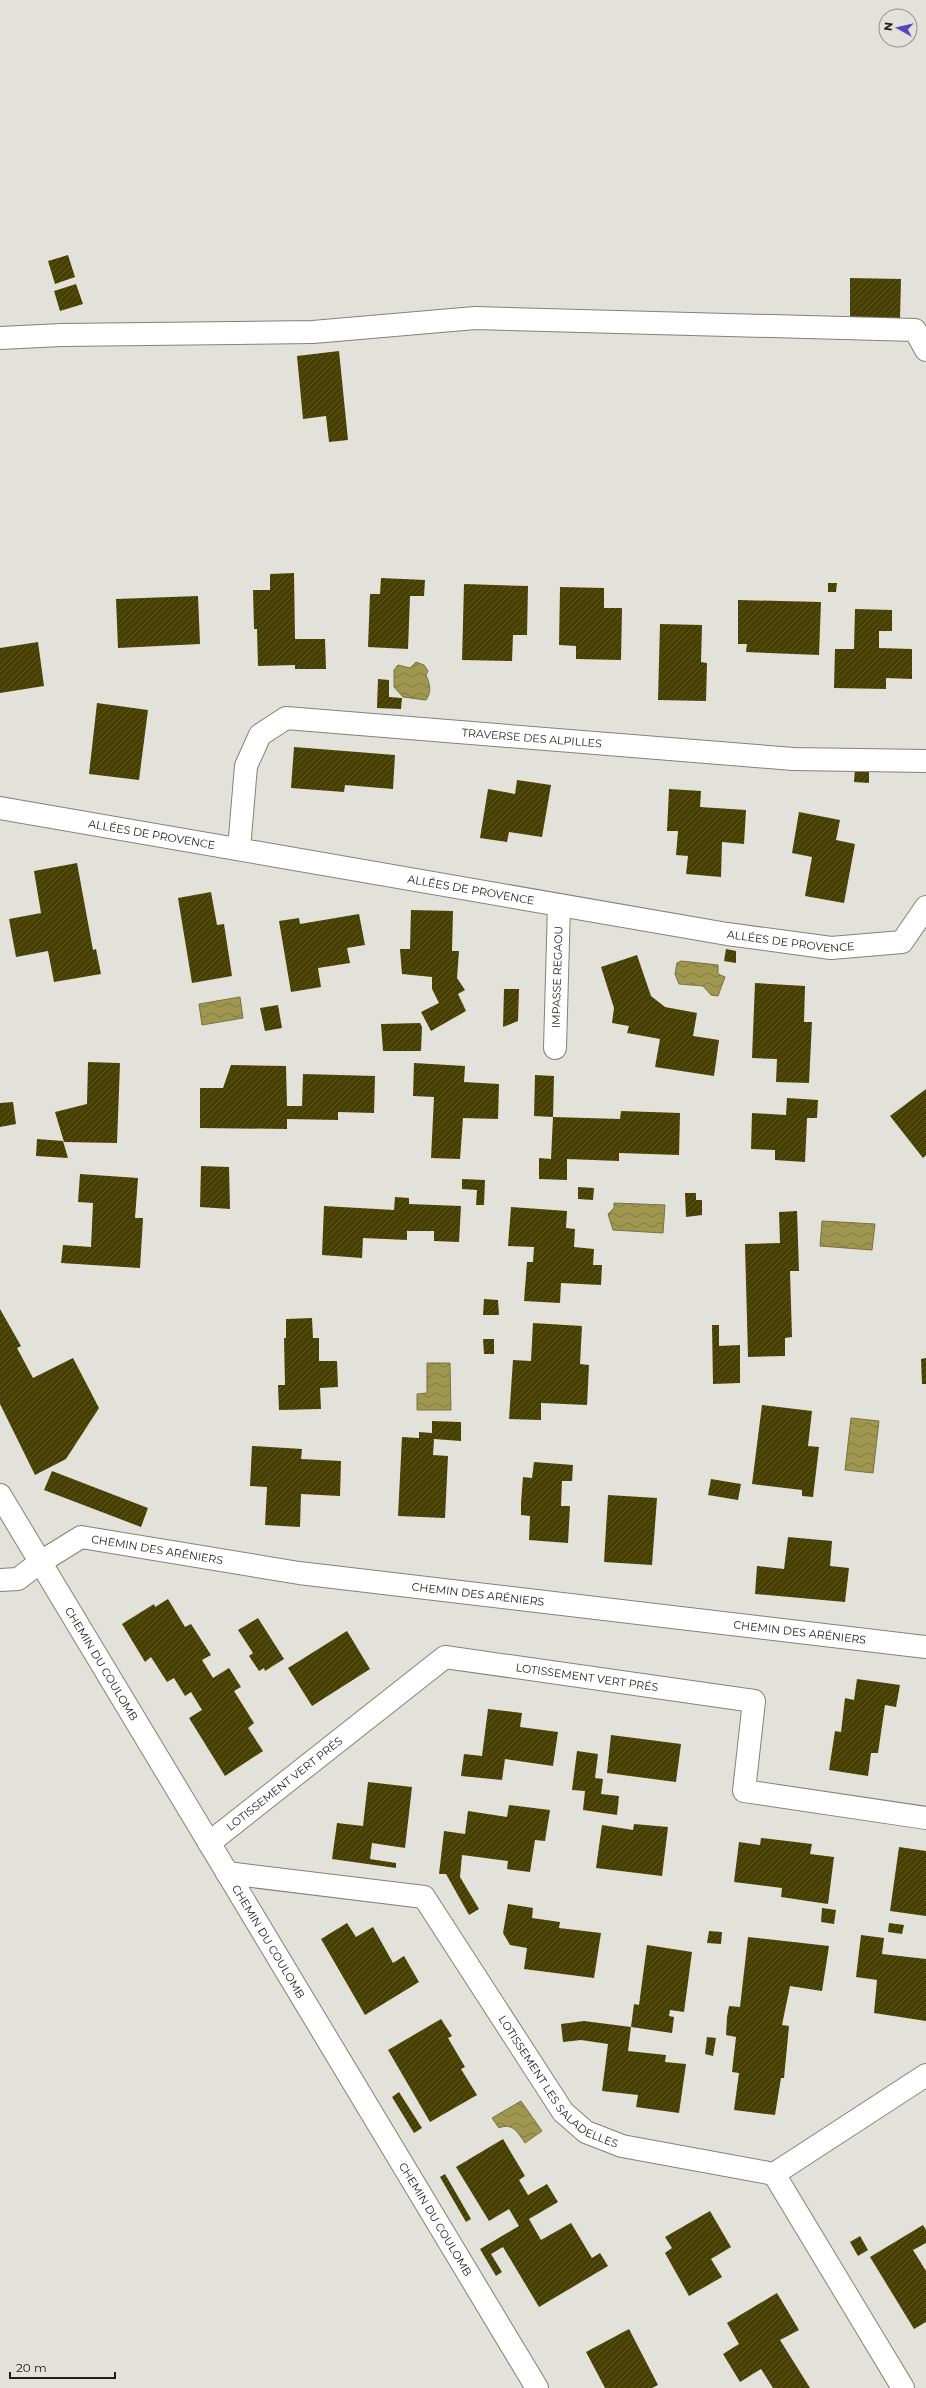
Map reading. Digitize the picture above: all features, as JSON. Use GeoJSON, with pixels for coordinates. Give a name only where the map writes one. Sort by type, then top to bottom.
{"type":"FeatureCollection","features":[{"type":"Feature","properties":{"kind":"street"},"geometry":{"type":"LineString","coordinates":[[0,338],[61,335],[313,332],[475,318],[915,330],[926,350]]}},
{"type":"Feature","properties":{"kind":"street","name":"TRAVERSE DES ALPILLES"},"geometry":{"type":"LineString","coordinates":[[239,849],[246,766],[260,735],[286,718],[793,759],[926,761]]}},
{"type":"Feature","properties":{"kind":"street","name":"ALLÉES DE PROVENCE"},"geometry":{"type":"LineString","coordinates":[[0,808],[727,934],[831,948],[902,942],[926,907]]}},
{"type":"Feature","properties":{"kind":"street","name":"IMPASSE REGAOU"},"geometry":{"type":"LineString","coordinates":[[555,1048],[559,905]]}},
{"type":"Feature","properties":{"kind":"street","name":"CHEMIN DU COULOMB"},"geometry":{"type":"LineString","coordinates":[[0,1495],[39,1563],[537,2388]]}},
{"type":"Feature","properties":{"kind":"street","name":"CHEMIN DES ARÉNIERS"},"geometry":{"type":"LineString","coordinates":[[0,1580],[18,1579],[39,1563],[81,1537],[299,1573],[926,1647]]}},
{"type":"Feature","properties":{"kind":"street","name":"LOTISSEMENT VERT PRÉS"},"geometry":{"type":"LineString","coordinates":[[209,1843],[445,1657],[754,1701],[744,1791],[926,1818]]}},
{"type":"Feature","properties":{"kind":"street","name":"LOTISSEMENT LES SALADELLES"},"geometry":{"type":"LineString","coordinates":[[227,1873],[424,1896],[563,2112],[586,2132],[622,2146],[774,2174]]}},
{"type":"Feature","properties":{"kind":"street"},"geometry":{"type":"LineString","coordinates":[[903,2388],[774,2174],[926,2075]]}},
{"type":"Feature","properties":{"kind":"water"},"geometry":{"type":"Polygon","coordinates":[[[416,662],[424,665],[428,671],[426,675],[430,691],[426,700],[403,697],[394,687],[394,670],[398,665],[410,668],[416,662]]]}},
{"type":"Feature","properties":{"kind":"water"},"geometry":{"type":"Polygon","coordinates":[[[681,961],[718,965],[718,974],[725,977],[718,996],[711,995],[703,986],[679,984],[675,974],[677,963],[681,961]]]}},
{"type":"Feature","properties":{"kind":"water"},"geometry":{"type":"Polygon","coordinates":[[[240,997],[243,1018],[202,1025],[199,1004],[240,997]]]}},
{"type":"Feature","properties":{"kind":"water"},"geometry":{"type":"Polygon","coordinates":[[[614,1203],[665,1205],[663,1233],[613,1230],[608,1214],[614,1208],[614,1203]]]}},
{"type":"Feature","properties":{"kind":"water"},"geometry":{"type":"Polygon","coordinates":[[[822,1221],[875,1224],[872,1250],[820,1246],[822,1221]]]}},
{"type":"Feature","properties":{"kind":"water"},"geometry":{"type":"Polygon","coordinates":[[[427,1363],[450,1363],[451,1410],[417,1410],[417,1394],[427,1393],[427,1363]]]}},
{"type":"Feature","properties":{"kind":"water"},"geometry":{"type":"Polygon","coordinates":[[[851,1418],[879,1421],[873,1473],[845,1470],[851,1418]]]}},
{"type":"Feature","properties":{"kind":"water"},"geometry":{"type":"Polygon","coordinates":[[[521,2101],[542,2131],[525,2143],[512,2127],[508,2126],[499,2128],[492,2118],[521,2101]]]}},
{"type":"Feature","properties":{"kind":"building"},"geometry":{"type":"Polygon","coordinates":[[[68,255],[75,277],[55,284],[48,261],[68,255]]]}},
{"type":"Feature","properties":{"kind":"building"},"geometry":{"type":"Polygon","coordinates":[[[850,278],[901,279],[900,319],[850,318],[850,278]]]}},
{"type":"Feature","properties":{"kind":"building"},"geometry":{"type":"Polygon","coordinates":[[[76,284],[83,304],[60,311],[54,291],[76,284]]]}},
{"type":"Feature","properties":{"kind":"building"},"geometry":{"type":"Polygon","coordinates":[[[339,351],[348,440],[329,442],[326,416],[303,419],[297,356],[339,351]]]}},
{"type":"Feature","properties":{"kind":"building"},"geometry":{"type":"Polygon","coordinates":[[[294,573],[295,639],[325,639],[326,669],[295,669],[295,665],[258,666],[257,629],[254,629],[253,590],[270,590],[270,574],[294,573]]]}},
{"type":"Feature","properties":{"kind":"building"},"geometry":{"type":"Polygon","coordinates":[[[381,578],[425,580],[424,596],[410,596],[408,649],[368,647],[370,594],[380,594],[381,578]]]}},
{"type":"Feature","properties":{"kind":"building"},"geometry":{"type":"Polygon","coordinates":[[[828,583],[837,583],[836,592],[828,592],[828,583]]]}},
{"type":"Feature","properties":{"kind":"building"},"geometry":{"type":"Polygon","coordinates":[[[464,584],[528,586],[527,635],[513,635],[512,661],[462,660],[464,584]]]}},
{"type":"Feature","properties":{"kind":"building"},"geometry":{"type":"Polygon","coordinates":[[[560,587],[604,588],[604,608],[622,608],[621,660],[576,659],[576,646],[559,645],[560,587]]]}},
{"type":"Feature","properties":{"kind":"building"},"geometry":{"type":"Polygon","coordinates":[[[198,596],[200,644],[118,648],[116,599],[198,596]]]}},
{"type":"Feature","properties":{"kind":"building"},"geometry":{"type":"Polygon","coordinates":[[[738,600],[821,602],[819,655],[746,652],[747,644],[738,644],[738,600]]]}},
{"type":"Feature","properties":{"kind":"building"},"geometry":{"type":"Polygon","coordinates":[[[855,609],[892,610],[892,631],[879,631],[879,648],[912,649],[912,679],[886,678],[886,689],[834,688],[835,649],[854,649],[855,609]]]}},
{"type":"Feature","properties":{"kind":"building"},"geometry":{"type":"Polygon","coordinates":[[[660,624],[702,625],[701,662],[707,663],[706,701],[658,700],[660,624]]]}},
{"type":"Feature","properties":{"kind":"building"},"geometry":{"type":"Polygon","coordinates":[[[38,642],[44,686],[0,693],[0,648],[38,642]]]}},
{"type":"Feature","properties":{"kind":"building"},"geometry":{"type":"Polygon","coordinates":[[[378,679],[389,680],[389,697],[402,698],[401,709],[377,708],[378,679]]]}},
{"type":"Feature","properties":{"kind":"building"},"geometry":{"type":"Polygon","coordinates":[[[97,703],[148,710],[139,780],[89,774],[97,703]]]}},
{"type":"Feature","properties":{"kind":"building"},"geometry":{"type":"Polygon","coordinates":[[[294,747],[395,755],[393,789],[345,785],[344,792],[291,788],[294,747]]]}},
{"type":"Feature","properties":{"kind":"building"},"geometry":{"type":"Polygon","coordinates":[[[855,769],[869,770],[869,783],[854,782],[855,769]]]}},
{"type":"Feature","properties":{"kind":"building"},"geometry":{"type":"Polygon","coordinates":[[[517,780],[551,785],[542,837],[509,832],[507,842],[480,838],[488,789],[515,794],[517,780]]]}},
{"type":"Feature","properties":{"kind":"building"},"geometry":{"type":"Polygon","coordinates":[[[669,789],[701,791],[700,807],[746,810],[744,844],[722,842],[721,877],[686,874],[688,856],[676,855],[678,831],[667,831],[669,789]]]}},
{"type":"Feature","properties":{"kind":"building"},"geometry":{"type":"Polygon","coordinates":[[[799,812],[840,820],[836,840],[855,844],[844,903],[805,896],[812,857],[792,853],[799,812]]]}},
{"type":"Feature","properties":{"kind":"building"},"geometry":{"type":"Polygon","coordinates":[[[77,863],[93,950],[96,949],[101,974],[54,982],[48,951],[16,957],[9,919],[41,913],[34,871],[77,863]]]}},
{"type":"Feature","properties":{"kind":"building"},"geometry":{"type":"Polygon","coordinates":[[[211,892],[217,925],[224,924],[232,976],[192,983],[178,898],[211,892]]]}},
{"type":"Feature","properties":{"kind":"building"},"geometry":{"type":"Polygon","coordinates":[[[411,910],[453,911],[452,951],[459,951],[457,978],[465,990],[458,994],[466,1011],[431,1031],[421,1012],[439,1003],[432,989],[432,977],[402,974],[400,949],[410,949],[411,910]]]}},
{"type":"Feature","properties":{"kind":"building"},"geometry":{"type":"Polygon","coordinates":[[[359,914],[365,945],[347,948],[350,963],[318,968],[321,987],[291,992],[279,921],[299,918],[300,924],[359,914]]]}},
{"type":"Feature","properties":{"kind":"building"},"geometry":{"type":"Polygon","coordinates":[[[726,949],[736,951],[736,963],[724,961],[726,949]]]}},
{"type":"Feature","properties":{"kind":"building"},"geometry":{"type":"Polygon","coordinates":[[[637,955],[651,996],[665,1007],[697,1013],[693,1036],[719,1040],[714,1076],[655,1067],[660,1039],[627,1033],[629,1026],[612,1023],[614,1008],[601,967],[637,955]]]}},
{"type":"Feature","properties":{"kind":"building"},"geometry":{"type":"Polygon","coordinates":[[[755,983],[805,986],[804,1022],[812,1022],[809,1083],[776,1082],[777,1059],[752,1058],[755,983]]]}},
{"type":"Feature","properties":{"kind":"building"},"geometry":{"type":"Polygon","coordinates":[[[504,989],[519,989],[518,1021],[503,1027],[504,989]]]}},
{"type":"Feature","properties":{"kind":"building"},"geometry":{"type":"Polygon","coordinates":[[[278,1005],[282,1028],[265,1031],[260,1008],[278,1005]]]}},
{"type":"Feature","properties":{"kind":"building"},"geometry":{"type":"Polygon","coordinates":[[[420,1023],[422,1027],[421,1051],[383,1051],[381,1024],[420,1023]]]}},
{"type":"Feature","properties":{"kind":"building"},"geometry":{"type":"Polygon","coordinates":[[[88,1062],[120,1063],[117,1143],[64,1142],[55,1112],[87,1104],[88,1062]]]}},
{"type":"Feature","properties":{"kind":"building"},"geometry":{"type":"Polygon","coordinates":[[[414,1063],[465,1066],[464,1082],[499,1084],[498,1119],[463,1118],[460,1159],[431,1158],[434,1097],[413,1096],[414,1063]]]}},
{"type":"Feature","properties":{"kind":"building"},"geometry":{"type":"Polygon","coordinates":[[[231,1065],[286,1066],[287,1106],[302,1106],[303,1074],[375,1076],[374,1113],[338,1112],[338,1120],[287,1119],[287,1129],[200,1128],[200,1088],[223,1088],[231,1065]]]}},
{"type":"Feature","properties":{"kind":"building"},"geometry":{"type":"Polygon","coordinates":[[[535,1075],[554,1076],[553,1117],[534,1116],[535,1075]]]}},
{"type":"Feature","properties":{"kind":"building"},"geometry":{"type":"Polygon","coordinates":[[[926,1089],[926,1155],[923,1158],[890,1116],[926,1089]]]}},
{"type":"Feature","properties":{"kind":"building"},"geometry":{"type":"Polygon","coordinates":[[[787,1098],[818,1100],[817,1118],[807,1118],[805,1162],[775,1160],[775,1150],[751,1149],[752,1113],[786,1115],[787,1098]]]}},
{"type":"Feature","properties":{"kind":"building"},"geometry":{"type":"Polygon","coordinates":[[[13,1102],[16,1124],[0,1127],[0,1103],[13,1102]]]}},
{"type":"Feature","properties":{"kind":"building"},"geometry":{"type":"Polygon","coordinates":[[[621,1111],[680,1113],[679,1155],[619,1153],[619,1161],[567,1159],[567,1180],[539,1179],[539,1158],[551,1159],[553,1117],[620,1119],[621,1111]]]}},
{"type":"Feature","properties":{"kind":"building"},"geometry":{"type":"Polygon","coordinates":[[[37,1139],[63,1141],[68,1158],[36,1156],[37,1139]]]}},
{"type":"Feature","properties":{"kind":"building"},"geometry":{"type":"Polygon","coordinates":[[[201,1166],[229,1167],[230,1209],[200,1207],[201,1166]]]}},
{"type":"Feature","properties":{"kind":"building"},"geometry":{"type":"Polygon","coordinates":[[[80,1174],[138,1178],[135,1218],[143,1218],[140,1268],[61,1263],[63,1245],[91,1247],[93,1203],[78,1202],[80,1174]]]}},
{"type":"Feature","properties":{"kind":"building"},"geometry":{"type":"Polygon","coordinates":[[[462,1179],[485,1180],[484,1205],[476,1205],[477,1190],[462,1189],[462,1179]]]}},
{"type":"Feature","properties":{"kind":"building"},"geometry":{"type":"Polygon","coordinates":[[[578,1187],[594,1188],[593,1200],[578,1199],[578,1187]]]}},
{"type":"Feature","properties":{"kind":"building"},"geometry":{"type":"Polygon","coordinates":[[[685,1193],[696,1193],[696,1200],[702,1200],[702,1215],[686,1217],[685,1193]]]}},
{"type":"Feature","properties":{"kind":"building"},"geometry":{"type":"Polygon","coordinates":[[[395,1197],[409,1198],[409,1204],[461,1206],[459,1242],[434,1241],[434,1231],[407,1231],[407,1240],[363,1238],[362,1258],[322,1255],[324,1206],[394,1210],[395,1197]]]}},
{"type":"Feature","properties":{"kind":"building"},"geometry":{"type":"Polygon","coordinates":[[[511,1207],[567,1211],[566,1228],[575,1229],[574,1247],[594,1249],[593,1265],[602,1265],[601,1285],[561,1283],[560,1303],[524,1301],[527,1262],[533,1262],[534,1247],[508,1246],[511,1207]]]}},
{"type":"Feature","properties":{"kind":"building"},"geometry":{"type":"Polygon","coordinates":[[[797,1211],[799,1271],[790,1271],[792,1337],[785,1338],[785,1356],[748,1357],[745,1244],[780,1243],[779,1212],[797,1211]]]}},
{"type":"Feature","properties":{"kind":"building"},"geometry":{"type":"Polygon","coordinates":[[[484,1299],[498,1300],[499,1315],[483,1315],[484,1299]]]}},
{"type":"Feature","properties":{"kind":"building"},"geometry":{"type":"Polygon","coordinates":[[[0,1309],[21,1346],[17,1348],[33,1378],[73,1358],[99,1408],[66,1459],[35,1475],[0,1404],[0,1309]]]}},
{"type":"Feature","properties":{"kind":"building"},"geometry":{"type":"Polygon","coordinates":[[[312,1318],[313,1338],[319,1338],[319,1361],[337,1361],[338,1387],[320,1388],[321,1409],[279,1410],[278,1385],[285,1385],[284,1338],[286,1338],[286,1319],[312,1318]]]}},
{"type":"Feature","properties":{"kind":"building"},"geometry":{"type":"Polygon","coordinates":[[[533,1323],[582,1326],[580,1364],[589,1365],[587,1405],[541,1403],[541,1420],[509,1419],[513,1360],[531,1361],[533,1323]]]}},
{"type":"Feature","properties":{"kind":"building"},"geometry":{"type":"Polygon","coordinates":[[[712,1325],[719,1325],[719,1346],[740,1345],[740,1383],[713,1384],[712,1325]]]}},
{"type":"Feature","properties":{"kind":"building"},"geometry":{"type":"Polygon","coordinates":[[[483,1339],[494,1339],[494,1354],[484,1354],[483,1339]]]}},
{"type":"Feature","properties":{"kind":"building"},"geometry":{"type":"Polygon","coordinates":[[[926,1358],[926,1384],[922,1384],[921,1359],[926,1358]]]}},
{"type":"Feature","properties":{"kind":"building"},"geometry":{"type":"Polygon","coordinates":[[[762,1405],[812,1411],[808,1446],[819,1447],[813,1497],[802,1496],[802,1490],[752,1484],[762,1405]]]}},
{"type":"Feature","properties":{"kind":"building"},"geometry":{"type":"Polygon","coordinates":[[[432,1421],[461,1422],[461,1441],[434,1439],[433,1455],[448,1456],[445,1518],[398,1516],[402,1437],[419,1438],[419,1432],[432,1433],[432,1421]]]}},
{"type":"Feature","properties":{"kind":"building"},"geometry":{"type":"Polygon","coordinates":[[[252,1446],[302,1449],[301,1459],[341,1461],[340,1496],[301,1494],[300,1527],[265,1525],[267,1487],[250,1486],[252,1446]]]}},
{"type":"Feature","properties":{"kind":"building"},"geometry":{"type":"Polygon","coordinates":[[[534,1462],[573,1465],[572,1481],[562,1481],[561,1506],[570,1506],[568,1543],[529,1540],[530,1516],[521,1515],[521,1503],[523,1477],[532,1478],[534,1462]]]}},
{"type":"Feature","properties":{"kind":"building"},"geometry":{"type":"Polygon","coordinates":[[[52,1471],[148,1508],[141,1527],[44,1490],[52,1471]]]}},
{"type":"Feature","properties":{"kind":"building"},"geometry":{"type":"Polygon","coordinates":[[[711,1479],[741,1484],[738,1500],[708,1495],[711,1479]]]}},
{"type":"Feature","properties":{"kind":"building"},"geometry":{"type":"Polygon","coordinates":[[[608,1495],[657,1498],[652,1565],[604,1562],[608,1495]]]}},
{"type":"Feature","properties":{"kind":"building"},"geometry":{"type":"Polygon","coordinates":[[[788,1537],[832,1541],[830,1566],[849,1568],[845,1602],[755,1594],[757,1566],[784,1569],[788,1537]]]}},
{"type":"Feature","properties":{"kind":"building"},"geometry":{"type":"Polygon","coordinates":[[[168,1599],[185,1627],[191,1624],[211,1655],[202,1660],[213,1678],[229,1668],[241,1687],[234,1691],[254,1723],[248,1728],[263,1751],[225,1776],[189,1718],[202,1710],[191,1692],[185,1696],[174,1678],[167,1682],[151,1657],[145,1662],[122,1624],[154,1604],[155,1607],[168,1599]]]}},
{"type":"Feature","properties":{"kind":"building"},"geometry":{"type":"Polygon","coordinates":[[[258,1618],[284,1659],[265,1671],[264,1668],[259,1671],[249,1656],[253,1653],[238,1630],[258,1618]]]}},
{"type":"Feature","properties":{"kind":"building"},"geometry":{"type":"Polygon","coordinates":[[[347,1631],[370,1669],[312,1706],[288,1668],[347,1631]]]}},
{"type":"Feature","properties":{"kind":"building"},"geometry":{"type":"Polygon","coordinates":[[[857,1679],[900,1685],[896,1707],[885,1705],[878,1753],[871,1753],[868,1776],[829,1770],[835,1731],[841,1732],[845,1698],[854,1700],[857,1679]]]}},
{"type":"Feature","properties":{"kind":"building"},"geometry":{"type":"Polygon","coordinates":[[[488,1709],[522,1713],[520,1727],[558,1732],[553,1766],[505,1759],[502,1780],[461,1776],[464,1754],[482,1756],[488,1709]]]}},
{"type":"Feature","properties":{"kind":"building"},"geometry":{"type":"Polygon","coordinates":[[[611,1735],[681,1744],[676,1782],[607,1773],[611,1735]]]}},
{"type":"Feature","properties":{"kind":"building"},"geometry":{"type":"Polygon","coordinates":[[[577,1751],[598,1754],[595,1778],[603,1779],[601,1794],[619,1796],[617,1815],[583,1810],[585,1791],[572,1790],[577,1751]]]}},
{"type":"Feature","properties":{"kind":"building"},"geometry":{"type":"Polygon","coordinates":[[[368,1782],[412,1787],[405,1848],[372,1843],[370,1859],[396,1863],[396,1868],[332,1859],[337,1823],[363,1826],[368,1782]]]}},
{"type":"Feature","properties":{"kind":"building"},"geometry":{"type":"Polygon","coordinates":[[[509,1805],[550,1810],[545,1841],[535,1840],[530,1872],[507,1869],[508,1861],[462,1855],[460,1877],[479,1909],[469,1915],[446,1874],[439,1874],[444,1831],[465,1834],[468,1811],[507,1817],[509,1805]]]}},
{"type":"Feature","properties":{"kind":"building"},"geometry":{"type":"Polygon","coordinates":[[[634,1824],[668,1827],[662,1876],[596,1868],[602,1825],[633,1830],[634,1824]]]}},
{"type":"Feature","properties":{"kind":"building"},"geometry":{"type":"Polygon","coordinates":[[[761,1838],[812,1844],[810,1854],[834,1857],[828,1904],[781,1897],[782,1888],[734,1882],[739,1842],[760,1845],[761,1838]]]}},
{"type":"Feature","properties":{"kind":"building"},"geometry":{"type":"Polygon","coordinates":[[[899,1847],[926,1851],[926,1916],[890,1911],[899,1847]]]}},
{"type":"Feature","properties":{"kind":"building"},"geometry":{"type":"Polygon","coordinates":[[[508,1904],[533,1908],[532,1918],[560,1922],[559,1928],[601,1933],[594,1978],[524,1969],[527,1948],[510,1945],[503,1933],[508,1904]]]}},
{"type":"Feature","properties":{"kind":"building"},"geometry":{"type":"Polygon","coordinates":[[[822,1908],[836,1910],[834,1924],[821,1922],[822,1908]]]}},
{"type":"Feature","properties":{"kind":"building"},"geometry":{"type":"Polygon","coordinates":[[[347,1923],[356,1937],[373,1927],[393,1963],[404,1956],[419,1982],[365,2015],[321,1939],[347,1923]]]}},
{"type":"Feature","properties":{"kind":"building"},"geometry":{"type":"Polygon","coordinates":[[[889,1923],[904,1925],[902,1934],[888,1932],[889,1923]]]}},
{"type":"Feature","properties":{"kind":"building"},"geometry":{"type":"Polygon","coordinates":[[[709,1931],[722,1932],[721,1944],[707,1943],[709,1931]]]}},
{"type":"Feature","properties":{"kind":"building"},"geometry":{"type":"Polygon","coordinates":[[[861,1935],[884,1938],[882,1954],[926,1959],[926,2021],[874,2013],[877,1980],[856,1977],[861,1935]]]}},
{"type":"Feature","properties":{"kind":"building"},"geometry":{"type":"Polygon","coordinates":[[[748,1937],[829,1946],[822,1991],[790,1986],[782,2025],[789,2026],[784,2078],[781,2078],[775,2115],[734,2110],[739,2073],[732,2072],[736,2037],[726,2035],[727,2017],[729,2006],[740,2007],[748,1937]]]}},
{"type":"Feature","properties":{"kind":"building"},"geometry":{"type":"Polygon","coordinates":[[[647,1945],[692,1952],[684,2012],[670,2010],[669,2016],[674,2017],[672,2033],[631,2027],[634,2004],[639,2005],[647,1945]]]}},
{"type":"Feature","properties":{"kind":"building"},"geometry":{"type":"Polygon","coordinates":[[[441,2019],[452,2036],[448,2038],[465,2067],[461,2069],[477,2095],[430,2122],[388,2050],[441,2019]]]}},
{"type":"Feature","properties":{"kind":"building"},"geometry":{"type":"Polygon","coordinates":[[[584,2021],[631,2027],[628,2051],[666,2055],[665,2062],[686,2064],[679,2113],[636,2107],[638,2095],[602,2091],[608,2044],[581,2040],[563,2042],[561,2024],[584,2021]]]}},
{"type":"Feature","properties":{"kind":"building"},"geometry":{"type":"Polygon","coordinates":[[[707,2037],[716,2038],[713,2056],[705,2054],[707,2037]]]}},
{"type":"Feature","properties":{"kind":"building"},"geometry":{"type":"Polygon","coordinates":[[[399,2092],[422,2128],[414,2133],[392,2097],[399,2092]]]}},
{"type":"Feature","properties":{"kind":"building"},"geometry":{"type":"Polygon","coordinates":[[[503,2139],[525,2176],[519,2180],[528,2195],[547,2184],[558,2202],[529,2219],[541,2240],[571,2223],[592,2258],[600,2253],[608,2266],[539,2307],[503,2247],[491,2254],[502,2272],[496,2276],[480,2249],[519,2226],[509,2209],[489,2221],[456,2167],[503,2139]]]}},
{"type":"Feature","properties":{"kind":"building"},"geometry":{"type":"Polygon","coordinates":[[[445,2174],[471,2219],[466,2222],[440,2177],[445,2174]]]}},
{"type":"Feature","properties":{"kind":"building"},"geometry":{"type":"Polygon","coordinates":[[[710,2211],[731,2247],[711,2259],[722,2277],[689,2296],[665,2253],[672,2248],[665,2237],[710,2211]]]}},
{"type":"Feature","properties":{"kind":"building"},"geometry":{"type":"Polygon","coordinates":[[[923,2225],[926,2230],[926,2243],[913,2250],[926,2271],[926,2322],[914,2329],[870,2257],[923,2225]]]}},
{"type":"Feature","properties":{"kind":"building"},"geometry":{"type":"Polygon","coordinates":[[[860,2236],[868,2250],[858,2256],[850,2242],[860,2236]]]}},
{"type":"Feature","properties":{"kind":"building"},"geometry":{"type":"Polygon","coordinates":[[[777,2293],[799,2330],[780,2340],[810,2388],[773,2388],[761,2369],[740,2382],[723,2354],[739,2344],[727,2323],[777,2293]]]}},
{"type":"Feature","properties":{"kind":"building"},"geometry":{"type":"Polygon","coordinates":[[[629,2329],[658,2385],[652,2388],[605,2388],[586,2352],[629,2329]]]}}]}
